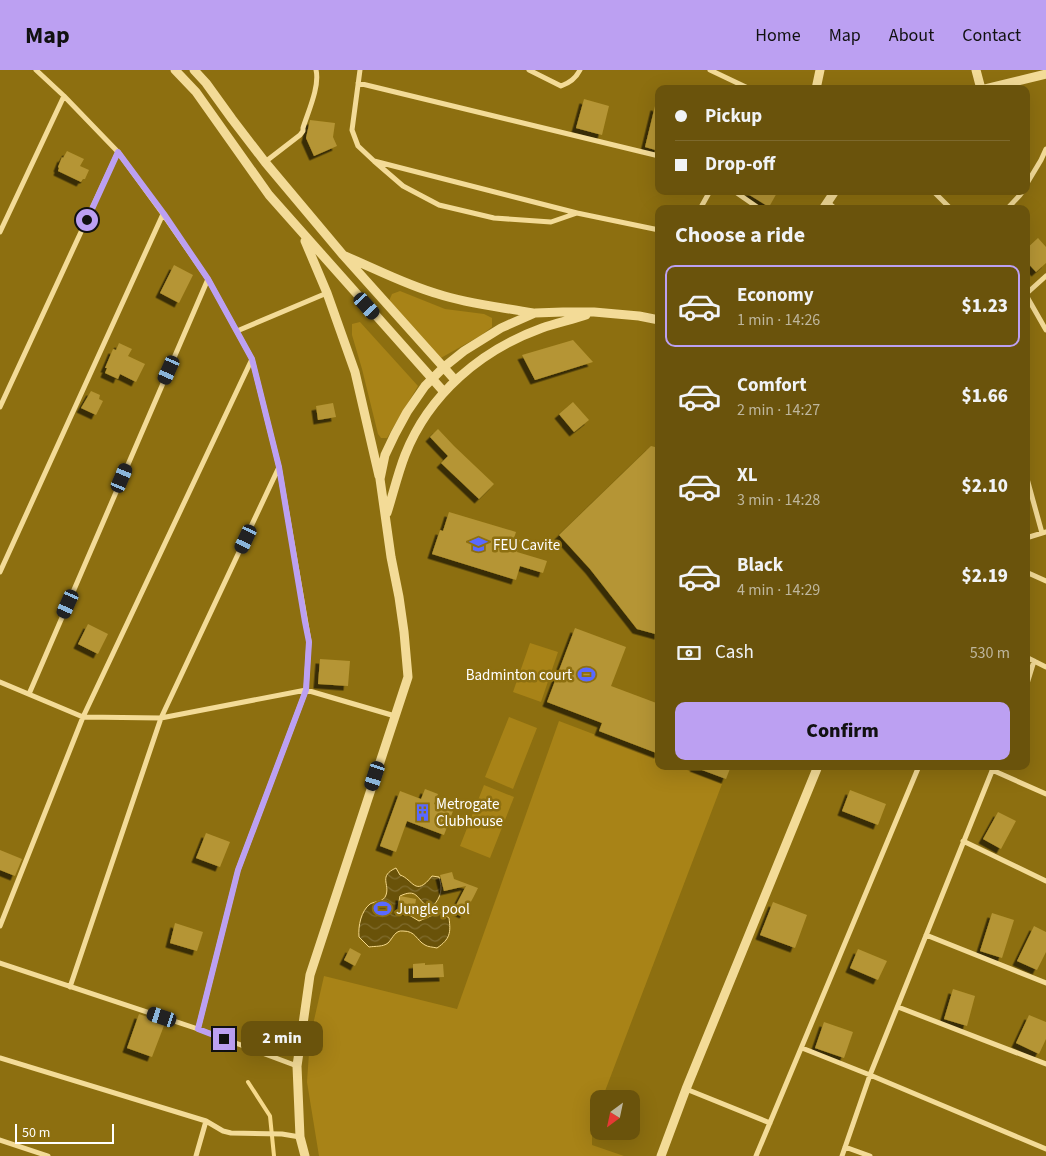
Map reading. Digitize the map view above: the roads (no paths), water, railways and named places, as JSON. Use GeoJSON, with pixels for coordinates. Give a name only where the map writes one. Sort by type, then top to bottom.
{"type":"FeatureCollection","features":[{"type":"Feature","properties":{"kind":"street"},"geometry":{"type":"LineString","coordinates":[[36,70],[118,152],[164,214],[208,279],[252,359],[279,467],[309,642],[306,690],[238,870],[198,1029]]}},
{"type":"Feature","properties":{"kind":"street"},"geometry":{"type":"LineString","coordinates":[[175,70],[196,92],[269,195],[444,392]]}},
{"type":"Feature","properties":{"kind":"street"},"geometry":{"type":"LineString","coordinates":[[194,70],[206,83],[265,162],[343,255],[455,380]]}},
{"type":"Feature","properties":{"kind":"street"},"geometry":{"type":"LineString","coordinates":[[265,162],[303,131],[316,86],[316,70]]}},
{"type":"Feature","properties":{"kind":"street"},"geometry":{"type":"LineString","coordinates":[[360,70],[352,130],[358,146],[403,186],[439,205],[494,218],[551,222],[577,213]]}},
{"type":"Feature","properties":{"kind":"street"},"geometry":{"type":"LineString","coordinates":[[529,70],[561,86],[569,83],[580,70]]}},
{"type":"Feature","properties":{"kind":"street"},"geometry":{"type":"LineString","coordinates":[[710,70],[742,85]]}},
{"type":"Feature","properties":{"kind":"street"},"geometry":{"type":"LineString","coordinates":[[817,85],[820,70]]}},
{"type":"Feature","properties":{"kind":"street"},"geometry":{"type":"LineString","coordinates":[[976,70],[981,85]]}},
{"type":"Feature","properties":{"kind":"street"},"geometry":{"type":"LineString","coordinates":[[999,85],[1046,74]]}},
{"type":"Feature","properties":{"kind":"street"},"geometry":{"type":"LineString","coordinates":[[358,83],[655,155]]}},
{"type":"Feature","properties":{"kind":"street"},"geometry":{"type":"LineString","coordinates":[[0,232],[64,96]]}},
{"type":"Feature","properties":{"kind":"street"},"geometry":{"type":"LineString","coordinates":[[1030,179],[1046,149]]}},
{"type":"Feature","properties":{"kind":"street"},"geometry":{"type":"LineString","coordinates":[[0,407],[118,152]]}},
{"type":"Feature","properties":{"kind":"street"},"geometry":{"type":"LineString","coordinates":[[374,161],[577,213],[655,229]]}},
{"type":"Feature","properties":{"kind":"street"},"geometry":{"type":"LineString","coordinates":[[740,195],[754,205]]}},
{"type":"Feature","properties":{"kind":"street"},"geometry":{"type":"LineString","coordinates":[[937,195],[947,205]]}},
{"type":"Feature","properties":{"kind":"street"},"geometry":{"type":"LineString","coordinates":[[1011,205],[1021,195]]}},
{"type":"Feature","properties":{"kind":"street"},"geometry":{"type":"LineString","coordinates":[[0,572],[164,214]]}},
{"type":"Feature","properties":{"kind":"street"},"geometry":{"type":"LineString","coordinates":[[302,234],[327,293],[355,372],[380,479],[404,632],[408,677],[310,975],[297,1066],[300,1137],[305,1156]]}},
{"type":"Feature","properties":{"kind":"street"},"geometry":{"type":"LineString","coordinates":[[343,255],[412,285],[439,295],[466,301],[535,313],[594,312],[655,319]]}},
{"type":"Feature","properties":{"kind":"street"},"geometry":{"type":"LineString","coordinates":[[1030,291],[1046,276]]}},
{"type":"Feature","properties":{"kind":"street"},"geometry":{"type":"LineString","coordinates":[[28,694],[208,279]]}},
{"type":"Feature","properties":{"kind":"street"},"geometry":{"type":"LineString","coordinates":[[237,331],[327,293]]}},
{"type":"Feature","properties":{"kind":"street"},"geometry":{"type":"LineString","coordinates":[[1030,302],[1046,330]]}},
{"type":"Feature","properties":{"kind":"street"},"geometry":{"type":"LineString","coordinates":[[386,516],[405,455],[413,437],[437,400],[455,380],[479,361],[506,344],[541,328],[594,312]]}},
{"type":"Feature","properties":{"kind":"street"},"geometry":{"type":"LineString","coordinates":[[380,479],[385,455],[394,434],[431,379],[464,351],[501,328],[535,313]]}},
{"type":"Feature","properties":{"kind":"street"},"geometry":{"type":"LineString","coordinates":[[0,926],[83,718],[252,359]]}},
{"type":"Feature","properties":{"kind":"street"},"geometry":{"type":"LineString","coordinates":[[70,987],[162,718],[279,467]]}},
{"type":"Feature","properties":{"kind":"street"},"geometry":{"type":"LineString","coordinates":[[1030,488],[1044,532],[1030,537]]}},
{"type":"Feature","properties":{"kind":"street"},"geometry":{"type":"LineString","coordinates":[[1030,574],[1046,581]]}},
{"type":"Feature","properties":{"kind":"street"},"geometry":{"type":"LineString","coordinates":[[1030,660],[1046,667]]}},
{"type":"Feature","properties":{"kind":"street"},"geometry":{"type":"LineString","coordinates":[[1030,674],[1034,661]]}},
{"type":"Feature","properties":{"kind":"street"},"geometry":{"type":"LineString","coordinates":[[0,682],[83,718],[162,718],[306,690],[395,716]]}},
{"type":"Feature","properties":{"kind":"street"},"geometry":{"type":"LineString","coordinates":[[661,1156],[686,1089],[816,770]]}},
{"type":"Feature","properties":{"kind":"street"},"geometry":{"type":"LineString","coordinates":[[756,1156],[917,770]]}},
{"type":"Feature","properties":{"kind":"street"},"geometry":{"type":"LineString","coordinates":[[842,1156],[870,1075],[992,770]]}},
{"type":"Feature","properties":{"kind":"street"},"geometry":{"type":"LineString","coordinates":[[997,770],[1046,794]]}},
{"type":"Feature","properties":{"kind":"street"},"geometry":{"type":"LineString","coordinates":[[963,841],[1046,881]]}},
{"type":"Feature","properties":{"kind":"street"},"geometry":{"type":"LineString","coordinates":[[926,935],[1046,983]]}},
{"type":"Feature","properties":{"kind":"street"},"geometry":{"type":"LineString","coordinates":[[0,963],[198,1029],[297,1066]]}},
{"type":"Feature","properties":{"kind":"street"},"geometry":{"type":"LineString","coordinates":[[898,1007],[1046,1064]]}},
{"type":"Feature","properties":{"kind":"street"},"geometry":{"type":"LineString","coordinates":[[802,1048],[1046,1150]]}},
{"type":"Feature","properties":{"kind":"street"},"geometry":{"type":"LineString","coordinates":[[0,1058],[206,1121],[223,1131],[231,1133],[282,1134],[300,1137]]}},
{"type":"Feature","properties":{"kind":"street"},"geometry":{"type":"LineString","coordinates":[[686,1089],[770,1123]]}},
{"type":"Feature","properties":{"kind":"street"},"geometry":{"type":"LineString","coordinates":[[196,1156],[206,1121]]}},
{"type":"Feature","properties":{"kind":"street"},"geometry":{"type":"LineString","coordinates":[[0,1140],[40,1155],[48,1156]]}},
{"type":"Feature","properties":{"kind":"street"},"geometry":{"type":"LineString","coordinates":[[845,1147],[870,1156]]}},
{"type":"Feature","properties":{"kind":"water","name":"Jungle pool"},"geometry":{"type":"Polygon","coordinates":[[[396,868],[400,875],[418,886],[422,886],[432,876],[439,877],[441,893],[433,906],[428,907],[416,895],[410,893],[400,896],[397,912],[409,915],[419,921],[440,912],[449,918],[449,935],[445,942],[437,948],[425,945],[411,932],[407,931],[398,932],[388,943],[379,946],[369,947],[359,937],[359,928],[364,911],[370,904],[385,897],[387,874],[396,868]]]}},
{"type":"Feature","properties":{"kind":"waterway"},"geometry":{"type":"LineString","coordinates":[[248,1082],[270,1116],[274,1156]]}},
{"type":"Feature","properties":{"kind":"place","name":"FEU Cavite"},"geometry":{"type":"Point","coordinates":[479,545]}},
{"type":"Feature","properties":{"kind":"place","name":"Badminton court"},"geometry":{"type":"Point","coordinates":[586,675]}},
{"type":"Feature","properties":{"kind":"place","name":"Metrogate Clubhouse"},"geometry":{"type":"Point","coordinates":[422,813]}},
{"type":"Feature","properties":{"kind":"place","name":"Jungle pool"},"geometry":{"type":"Point","coordinates":[382,909]}}]}
